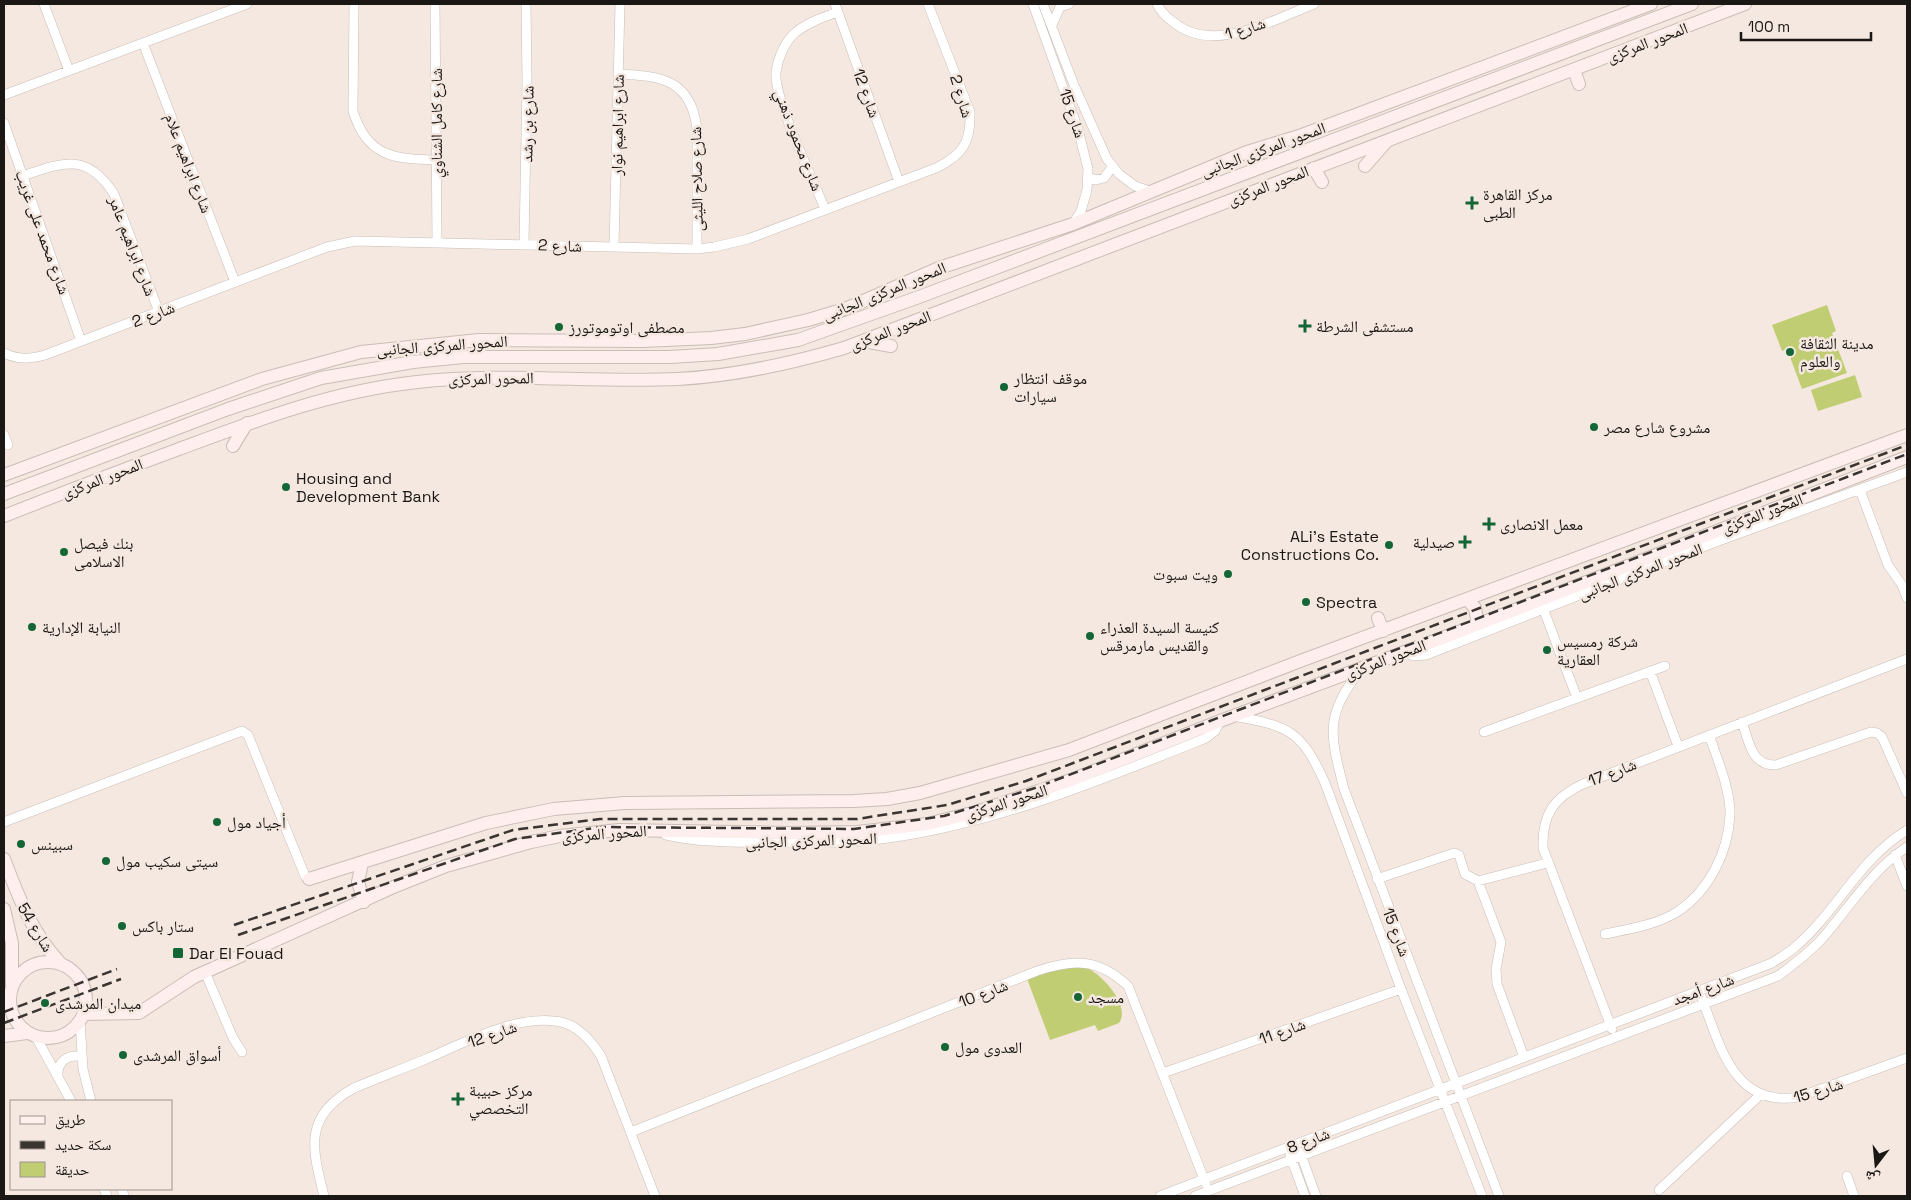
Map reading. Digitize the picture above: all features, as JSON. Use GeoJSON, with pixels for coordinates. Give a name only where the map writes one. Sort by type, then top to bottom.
{"type":"FeatureCollection","features":[{"type":"Feature","properties":{"kind":"main road","name":"المحور المركزى الجانبى"},"geometry":{"type":"LineString","coordinates":[[4,475],[295,368],[362,352],[479,340],[677,340],[746,334],[779,328],[845,309],[939,268],[1073,224],[1248,152],[1403,98],[1651,4]]}},
{"type":"Feature","properties":{"kind":"main road","name":"المحور المركزى"},"geometry":{"type":"LineString","coordinates":[[4,493],[228,408],[321,378],[359,370],[462,357],[550,356],[604,358],[699,356],[758,348],[798,340],[894,307],[1692,4]]}},
{"type":"Feature","properties":{"kind":"main road","name":"المحور المركزى"},"geometry":{"type":"LineString","coordinates":[[4,516],[247,423],[325,398],[415,382],[512,376],[677,379],[761,369],[803,360],[861,341],[1745,4]]}},
{"type":"Feature","properties":{"kind":"main road"},"geometry":{"type":"LineString","coordinates":[[1627,28],[1625,36],[1628,42],[1648,42]]}},
{"type":"Feature","properties":{"kind":"main road"},"geometry":{"type":"LineString","coordinates":[[1573,48],[1587,47],[1594,49],[1596,57],[1594,62]]}},
{"type":"Feature","properties":{"kind":"main road"},"geometry":{"type":"LineString","coordinates":[[1574,70],[1579,84]]}},
{"type":"Feature","properties":{"kind":"main road"},"geometry":{"type":"LineString","coordinates":[[1364,166],[1388,140]]}},
{"type":"Feature","properties":{"kind":"main road"},"geometry":{"type":"LineString","coordinates":[[1277,142],[1307,150]]}},
{"type":"Feature","properties":{"kind":"main road"},"geometry":{"type":"LineString","coordinates":[[1314,168],[1322,182]]}},
{"type":"Feature","properties":{"kind":"main road"},"geometry":{"type":"LineString","coordinates":[[894,307],[939,268]]}},
{"type":"Feature","properties":{"kind":"main road"},"geometry":{"type":"LineString","coordinates":[[861,341],[891,346]]}},
{"type":"Feature","properties":{"kind":"main road"},"geometry":{"type":"LineString","coordinates":[[550,356],[581,365],[584,371],[580,378]]}},
{"type":"Feature","properties":{"kind":"main road"},"geometry":{"type":"LineString","coordinates":[[604,358],[600,366],[604,373],[632,379]]}},
{"type":"Feature","properties":{"kind":"main road"},"geometry":{"type":"LineString","coordinates":[[201,402],[228,408]]}},
{"type":"Feature","properties":{"kind":"main road"},"geometry":{"type":"LineString","coordinates":[[233,446],[247,423]]}},
{"type":"Feature","properties":{"kind":"main road","name":"المحور المركزى"},"geometry":{"type":"LineString","coordinates":[[309,879],[486,823],[520,814],[573,806],[625,803],[831,802],[905,797],[1069,750],[1907,434]]}},
{"type":"Feature","properties":{"kind":"main road","name":"المحور المركزى"},"geometry":{"type":"LineString","coordinates":[[82,1018],[138,1013],[206,972],[419,876],[502,849],[560,836],[649,830],[833,833],[943,821],[1043,790],[1220,720],[1478,624],[1907,457]]}},
{"type":"Feature","properties":{"kind":"main road"},"geometry":{"type":"LineString","coordinates":[[4,493],[18,471]]}},
{"type":"Feature","properties":{"kind":"main road"},"geometry":{"type":"LineString","coordinates":[[1467,599],[1477,612],[1478,624]]}},
{"type":"Feature","properties":{"kind":"main road"},"geometry":{"type":"LineString","coordinates":[[1378,618],[1382,631]]}},
{"type":"Feature","properties":{"kind":"main road","name":"شارع 54"},"geometry":{"type":"LineString","coordinates":[[4,859],[22,908],[45,946],[62,965]]}},
{"type":"Feature","properties":{"kind":"main road"},"geometry":{"type":"LineString","coordinates":[[362,863],[358,882],[364,902]]}},
{"type":"Feature","properties":{"kind":"main road","name":"شارع 54"},"geometry":{"type":"LineString","coordinates":[[4,909],[11,932],[14,955],[9,990]]}},
{"type":"Feature","properties":{"kind":"main road"},"geometry":{"type":"LineString","coordinates":[[11,932],[22,932],[32,926]]}},
{"type":"Feature","properties":{"kind":"main road"},"geometry":{"type":"LineString","coordinates":[[4,1036],[31,1035],[44,1038],[60,1036],[68,1033],[82,1018],[86,1001],[82,983],[70,970],[62,965],[45,962],[29,967],[22,972],[9,990],[12,1014],[16,1022],[31,1035]]}},
{"type":"Feature","properties":{"kind":"street"},"geometry":{"type":"LineString","coordinates":[[44,4],[68,71]]}},
{"type":"Feature","properties":{"kind":"street"},"geometry":{"type":"LineString","coordinates":[[4,95],[247,4]]}},
{"type":"Feature","properties":{"kind":"street"},"geometry":{"type":"LineString","coordinates":[[354,4],[353,111],[358,126],[372,145],[392,157],[436,160]]}},
{"type":"Feature","properties":{"kind":"street","name":"شارع كامل الشناوي"},"geometry":{"type":"LineString","coordinates":[[435,4],[437,242]]}},
{"type":"Feature","properties":{"kind":"street","name":"شارع بن رشد"},"geometry":{"type":"LineString","coordinates":[[524,244],[528,81],[526,4]]}},
{"type":"Feature","properties":{"kind":"street","name":"شارع ابراهيم نوار"},"geometry":{"type":"LineString","coordinates":[[614,246],[620,4]]}},
{"type":"Feature","properties":{"kind":"street","name":"شارع 2"},"geometry":{"type":"LineString","coordinates":[[4,353],[12,357],[29,359],[340,243],[369,241],[697,248],[740,241],[825,210],[953,160],[965,147],[971,130],[970,112],[928,4]]}},
{"type":"Feature","properties":{"kind":"street","name":"شارع 15"},"geometry":{"type":"LineString","coordinates":[[1033,4],[1078,129],[1087,162],[1087,190],[1081,210],[1073,224]]}},
{"type":"Feature","properties":{"kind":"street","name":"شارع 15"},"geometry":{"type":"LineString","coordinates":[[1043,4],[1098,143],[1113,166],[1135,186],[1152,192]]}},
{"type":"Feature","properties":{"kind":"street"},"geometry":{"type":"LineString","coordinates":[[1052,25],[1060,7],[1069,4]]}},
{"type":"Feature","properties":{"kind":"street","name":"شارع 1"},"geometry":{"type":"LineString","coordinates":[[1157,4],[1160,11],[1180,29],[1206,37],[1232,35],[1314,4]]}},
{"type":"Feature","properties":{"kind":"street","name":"شارع 12"},"geometry":{"type":"LineString","coordinates":[[837,8],[899,182]]}},
{"type":"Feature","properties":{"kind":"street","name":"شارع محمود ذهني"},"geometry":{"type":"LineString","coordinates":[[825,210],[779,96],[776,73],[781,51],[795,32],[837,8]]}},
{"type":"Feature","properties":{"kind":"street","name":"شارع ابراهيم علام"},"geometry":{"type":"LineString","coordinates":[[143,43],[235,282]]}},
{"type":"Feature","properties":{"kind":"street","name":"شارع صلاح الليثى"},"geometry":{"type":"LineString","coordinates":[[618,74],[652,76],[667,80],[679,88],[689,100],[695,114],[697,129],[697,248]]}},
{"type":"Feature","properties":{"kind":"street","name":"شارع محمد على غريب"},"geometry":{"type":"LineString","coordinates":[[4,123],[81,341]]}},
{"type":"Feature","properties":{"kind":"street","name":"شارع ابراهيم عامر"},"geometry":{"type":"LineString","coordinates":[[22,176],[60,163],[77,164],[92,170],[105,180],[114,194],[159,312]]}},
{"type":"Feature","properties":{"kind":"street"},"geometry":{"type":"LineString","coordinates":[[1088,177],[1096,180],[1104,178],[1113,166]]}},
{"type":"Feature","properties":{"kind":"street"},"geometry":{"type":"LineString","coordinates":[[4,436],[8,445]]}},
{"type":"Feature","properties":{"kind":"street","name":"المحور المركزى الجانبى"},"geometry":{"type":"LineString","coordinates":[[1403,652],[1414,656],[1426,655],[1543,608],[1907,472]]}},
{"type":"Feature","properties":{"kind":"street"},"geometry":{"type":"LineString","coordinates":[[1860,490],[1888,565],[1907,598]]}},
{"type":"Feature","properties":{"kind":"street"},"geometry":{"type":"LineString","coordinates":[[1543,608],[1577,698]]}},
{"type":"Feature","properties":{"kind":"street","name":"شارع 17"},"geometry":{"type":"LineString","coordinates":[[1615,1036],[1547,863],[1542,831],[1547,815],[1556,801],[1568,791],[1583,784],[1907,658]]}},
{"type":"Feature","properties":{"kind":"street"},"geometry":{"type":"LineString","coordinates":[[1484,732],[1665,666]]}},
{"type":"Feature","properties":{"kind":"street","name":"شارع 15"},"geometry":{"type":"LineString","coordinates":[[1361,668],[1337,707],[1332,737],[1344,789],[1499,1196]]}},
{"type":"Feature","properties":{"kind":"street"},"geometry":{"type":"LineString","coordinates":[[1650,671],[1678,746]]}},
{"type":"Feature","properties":{"kind":"street","name":"شارع 15"},"geometry":{"type":"LineString","coordinates":[[1233,716],[1281,726],[1293,734],[1312,755],[1325,783],[1401,989],[1482,1196]]}},
{"type":"Feature","properties":{"kind":"street"},"geometry":{"type":"LineString","coordinates":[[1742,722],[1755,757],[1768,765],[1871,732],[1877,733],[1882,737],[1907,793]]}},
{"type":"Feature","properties":{"kind":"street"},"geometry":{"type":"LineString","coordinates":[[4,822],[242,732],[248,735],[305,876],[309,879]]}},
{"type":"Feature","properties":{"kind":"street"},"geometry":{"type":"LineString","coordinates":[[1605,934],[1642,927],[1677,912],[1705,886],[1724,852],[1730,814],[1722,774],[1709,735]]}},
{"type":"Feature","properties":{"kind":"street","name":"شارع أمجد"},"geometry":{"type":"LineString","coordinates":[[1456,1084],[1772,963],[1794,948],[1864,865],[1886,843],[1907,830]]}},
{"type":"Feature","properties":{"kind":"street","name":"شارع أمجد"},"geometry":{"type":"LineString","coordinates":[[1460,1096],[1778,976],[1800,960],[1894,855],[1907,847]]}},
{"type":"Feature","properties":{"kind":"street"},"geometry":{"type":"LineString","coordinates":[[1377,879],[1454,853],[1459,855],[1465,874],[1478,881],[1501,942],[1496,968],[1497,984],[1524,1058]]}},
{"type":"Feature","properties":{"kind":"street"},"geometry":{"type":"LineString","coordinates":[[1894,855],[1907,886]]}},
{"type":"Feature","properties":{"kind":"street"},"geometry":{"type":"LineString","coordinates":[[1478,881],[1547,863]]}},
{"type":"Feature","properties":{"kind":"street","name":"شارع 10"},"geometry":{"type":"LineString","coordinates":[[631,1132],[1037,971],[1068,963],[1087,963],[1102,967],[1116,975],[1128,986],[1209,1191]]}},
{"type":"Feature","properties":{"kind":"street"},"geometry":{"type":"LineString","coordinates":[[206,972],[233,1038],[242,1052]]}},
{"type":"Feature","properties":{"kind":"street","name":"شارع 11"},"geometry":{"type":"LineString","coordinates":[[1163,1073],[1401,989]]}},
{"type":"Feature","properties":{"kind":"street","name":"شارع 15"},"geometry":{"type":"LineString","coordinates":[[1699,991],[1735,1076],[1746,1087],[1760,1095],[1779,1099],[1799,1097],[1907,1058]]}},
{"type":"Feature","properties":{"kind":"street"},"geometry":{"type":"LineString","coordinates":[[82,1018],[82,1057],[90,1100]]}},
{"type":"Feature","properties":{"kind":"street","name":"شارع 12"},"geometry":{"type":"LineString","coordinates":[[324,1196],[314,1154],[314,1138],[319,1122],[328,1108],[340,1096],[354,1088],[514,1025],[546,1020],[563,1023],[579,1031],[592,1042],[609,1073],[656,1196]]}},
{"type":"Feature","properties":{"kind":"street"},"geometry":{"type":"LineString","coordinates":[[31,1035],[71,1100]]}},
{"type":"Feature","properties":{"kind":"street"},"geometry":{"type":"LineString","coordinates":[[58,1076],[59,1067],[64,1060],[72,1056],[82,1057]]}},
{"type":"Feature","properties":{"kind":"street","name":"شارع 8"},"geometry":{"type":"LineString","coordinates":[[1160,1196],[1456,1084]]}},
{"type":"Feature","properties":{"kind":"street"},"geometry":{"type":"LineString","coordinates":[[1660,1190],[1760,1095]]}},
{"type":"Feature","properties":{"kind":"street","name":"شارع 8"},"geometry":{"type":"LineString","coordinates":[[1195,1196],[1460,1096]]}},
{"type":"Feature","properties":{"kind":"street"},"geometry":{"type":"LineString","coordinates":[[1297,1144],[1316,1196]]}},
{"type":"Feature","properties":{"kind":"street"},"geometry":{"type":"LineString","coordinates":[[1288,1148],[1305,1196]]}},
{"type":"Feature","properties":{"kind":"street"},"geometry":{"type":"LineString","coordinates":[[1847,1176],[1854,1196]]}},
{"type":"Feature","properties":{"kind":"green space"},"geometry":{"type":"Polygon","coordinates":[[[1827,305],[1836,331],[1832,333],[1847,373],[1802,389],[1787,349],[1782,351],[1772,325],[1827,305]]]}},
{"type":"Feature","properties":{"kind":"green space"},"geometry":{"type":"Polygon","coordinates":[[[1855,375],[1862,397],[1818,411],[1811,390],[1855,375]]]}},
{"type":"Feature","properties":{"kind":"green space"},"geometry":{"type":"Polygon","coordinates":[[[1066,965],[1087,968],[1108,985],[1114,992],[1121,1008],[1122,1016],[1119,1023],[1098,1031],[1095,1025],[1050,1040],[1026,976],[1066,965]]]}},
{"type":"Feature","properties":{"kind":"railway"},"geometry":{"type":"LineString","coordinates":[[234,925],[513,830],[600,819],[857,819],[947,805],[1026,781],[1907,445]]}},
{"type":"Feature","properties":{"kind":"railway"},"geometry":{"type":"LineString","coordinates":[[238,935],[515,839],[602,827],[854,829],[944,816],[1035,788],[1907,454]]}},
{"type":"Feature","properties":{"kind":"railway"},"geometry":{"type":"LineString","coordinates":[[4,1012],[117,969]]}},
{"type":"Feature","properties":{"kind":"railway"},"geometry":{"type":"LineString","coordinates":[[4,1023],[121,979]]}},
{"type":"Feature","properties":{"kind":"place","name":"مركز القاهرة الطبى"},"geometry":{"type":"Point","coordinates":[1472,203]}},
{"type":"Feature","properties":{"kind":"place","name":"مستشفى الشرطة"},"geometry":{"type":"Point","coordinates":[1305,326]}},
{"type":"Feature","properties":{"kind":"place","name":"مصطفى اوتوموتورز"},"geometry":{"type":"Point","coordinates":[559,327]}},
{"type":"Feature","properties":{"kind":"place","name":"مدينة الثقافة والعلوم"},"geometry":{"type":"Point","coordinates":[1790,352]}},
{"type":"Feature","properties":{"kind":"place","name":"موقف انتظار سيارات"},"geometry":{"type":"Point","coordinates":[1004,387]}},
{"type":"Feature","properties":{"kind":"place","name":"مشروع شارع مصر"},"geometry":{"type":"Point","coordinates":[1594,427]}},
{"type":"Feature","properties":{"kind":"place","name":"Housing and Development Bank"},"geometry":{"type":"Point","coordinates":[286,487]}},
{"type":"Feature","properties":{"kind":"place","name":"معمل الانصارى"},"geometry":{"type":"Point","coordinates":[1489,524]}},
{"type":"Feature","properties":{"kind":"place","name":"صيدلية"},"geometry":{"type":"Point","coordinates":[1465,542]}},
{"type":"Feature","properties":{"kind":"place","name":"ALi's Estate Constructions Co."},"geometry":{"type":"Point","coordinates":[1389,545]}},
{"type":"Feature","properties":{"kind":"place","name":"بنك فيصل الاسلامى"},"geometry":{"type":"Point","coordinates":[64,552]}},
{"type":"Feature","properties":{"kind":"place","name":"ويت سبوت"},"geometry":{"type":"Point","coordinates":[1228,574]}},
{"type":"Feature","properties":{"kind":"place","name":"Spectra"},"geometry":{"type":"Point","coordinates":[1306,602]}},
{"type":"Feature","properties":{"kind":"place","name":"النيابة الإدارية"},"geometry":{"type":"Point","coordinates":[32,627]}},
{"type":"Feature","properties":{"kind":"place","name":"كنيسة السيدة العذراء والقديس مارمرقس"},"geometry":{"type":"Point","coordinates":[1090,636]}},
{"type":"Feature","properties":{"kind":"place","name":"شركة رمسيس العقارية"},"geometry":{"type":"Point","coordinates":[1547,650]}},
{"type":"Feature","properties":{"kind":"place","name":"أجياد مول"},"geometry":{"type":"Point","coordinates":[217,822]}},
{"type":"Feature","properties":{"kind":"place","name":"سبينس"},"geometry":{"type":"Point","coordinates":[21,844]}},
{"type":"Feature","properties":{"kind":"place","name":"سيتى سكيب مول"},"geometry":{"type":"Point","coordinates":[106,861]}},
{"type":"Feature","properties":{"kind":"place","name":"ستار باكس"},"geometry":{"type":"Point","coordinates":[122,926]}},
{"type":"Feature","properties":{"kind":"place","name":"Dar El Fouad"},"geometry":{"type":"Point","coordinates":[178,953]}},
{"type":"Feature","properties":{"kind":"place","name":"مسجد"},"geometry":{"type":"Point","coordinates":[1078,997]}},
{"type":"Feature","properties":{"kind":"place","name":"ميدان المرشدى"},"geometry":{"type":"Point","coordinates":[45,1003]}},
{"type":"Feature","properties":{"kind":"place","name":"العدوى مول"},"geometry":{"type":"Point","coordinates":[945,1047]}},
{"type":"Feature","properties":{"kind":"place","name":"أسواق المرشدى"},"geometry":{"type":"Point","coordinates":[123,1055]}},
{"type":"Feature","properties":{"kind":"place","name":"مركز حبيبة التخصصي"},"geometry":{"type":"Point","coordinates":[458,1099]}}]}
